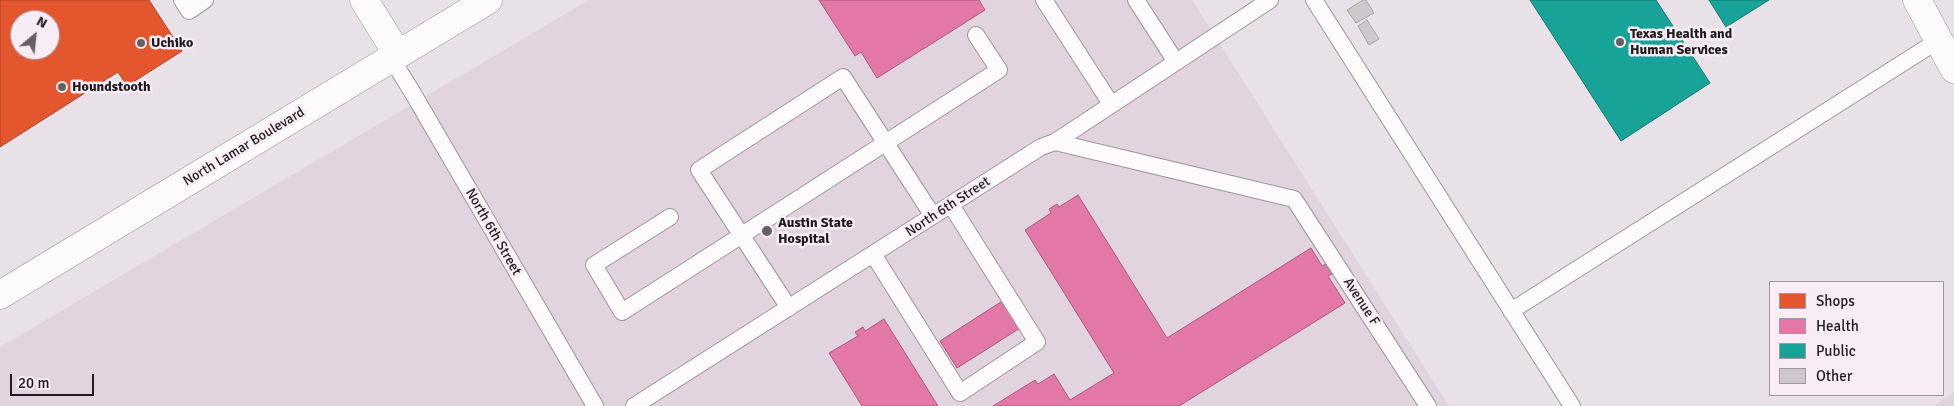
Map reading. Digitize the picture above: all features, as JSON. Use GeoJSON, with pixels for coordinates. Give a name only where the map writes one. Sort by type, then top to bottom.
{"type":"FeatureCollection","features":[{"type":"Feature","properties":{"kind":"main road"},"geometry":{"type":"LineString","coordinates":[[364,0],[394,56]]}},
{"type":"Feature","properties":{"kind":"main road","name":"North Lamar Boulevard"},"geometry":{"type":"LineString","coordinates":[[0,295],[488,0]]}},
{"type":"Feature","properties":{"kind":"main road"},"geometry":{"type":"LineString","coordinates":[[1917,0],[1954,69]]}},
{"type":"Feature","properties":{"kind":"lane"},"geometry":{"type":"LineString","coordinates":[[182,0],[189,11],[205,0]]}},
{"type":"Feature","properties":{"kind":"lane"},"geometry":{"type":"LineString","coordinates":[[1044,0],[1112,104]]}},
{"type":"Feature","properties":{"kind":"lane"},"geometry":{"type":"LineString","coordinates":[[1136,0],[1176,62]]}},
{"type":"Feature","properties":{"kind":"lane","name":"North 6th Street"},"geometry":{"type":"LineString","coordinates":[[634,406],[1041,147],[1055,142],[1270,0]]}},
{"type":"Feature","properties":{"kind":"lane"},"geometry":{"type":"LineString","coordinates":[[1314,0],[1572,406]]}},
{"type":"Feature","properties":{"kind":"lane"},"geometry":{"type":"LineString","coordinates":[[670,218],[594,265],[622,312],[999,70],[976,35]]}},
{"type":"Feature","properties":{"kind":"lane"},"geometry":{"type":"LineString","coordinates":[[1512,311],[1938,40]]}},
{"type":"Feature","properties":{"kind":"lane","name":"North 6th Street"},"geometry":{"type":"LineString","coordinates":[[394,56],[411,90],[595,406]]}},
{"type":"Feature","properties":{"kind":"lane"},"geometry":{"type":"LineString","coordinates":[[789,308],[699,170],[843,77],[933,216]]}},
{"type":"Feature","properties":{"kind":"lane","name":"Avenue F"},"geometry":{"type":"LineString","coordinates":[[1055,142],[1294,199],[1428,406]]}},
{"type":"Feature","properties":{"kind":"lane"},"geometry":{"type":"LineString","coordinates":[[873,254],[960,393],[1037,342],[951,205]]}},
{"type":"Feature","properties":{"kind":"shaded area","name":"Austin State Hospital"},"geometry":{"type":"Polygon","coordinates":[[[589,0],[1192,0],[1449,406],[0,406],[0,347],[589,0]]]}},
{"type":"Feature","properties":{"kind":"shaded area"},"geometry":{"type":"Polygon","coordinates":[[[1954,392],[1954,406],[1933,406],[1954,392]]]}},
{"type":"Feature","properties":{"kind":"building: Shops"},"geometry":{"type":"Polygon","coordinates":[[[0,0],[149,0],[182,51],[127,86],[118,72],[0,147],[0,0]]]}},
{"type":"Feature","properties":{"kind":"building: Health"},"geometry":{"type":"Polygon","coordinates":[[[819,0],[979,0],[985,10],[877,78],[861,52],[855,56],[819,0]]]}},
{"type":"Feature","properties":{"kind":"building: Health"},"geometry":{"type":"Polygon","coordinates":[[[1078,195],[1167,338],[1311,248],[1322,266],[1326,264],[1332,274],[1328,276],[1345,303],[1179,406],[993,406],[1035,380],[1038,384],[1054,374],[1070,400],[1114,373],[1025,230],[1051,213],[1049,209],[1057,204],[1059,207],[1078,195]]]}},
{"type":"Feature","properties":{"kind":"building: Health"},"geometry":{"type":"Polygon","coordinates":[[[1007,298],[1025,325],[957,368],[940,341],[1007,298]]]}},
{"type":"Feature","properties":{"kind":"building: Health"},"geometry":{"type":"Polygon","coordinates":[[[884,319],[938,406],[862,406],[829,353],[858,336],[855,332],[863,327],[865,331],[884,319]]]}},
{"type":"Feature","properties":{"kind":"building: Public","name":"Texas Health and Human Services"},"geometry":{"type":"Polygon","coordinates":[[[1530,0],[1656,0],[1710,83],[1621,141],[1530,0]]]}},
{"type":"Feature","properties":{"kind":"building: Public","name":"Texas Health and Human Services"},"geometry":{"type":"Polygon","coordinates":[[[1709,0],[1769,0],[1726,27],[1709,0]]]}},
{"type":"Feature","properties":{"kind":"building: Other"},"geometry":{"type":"Polygon","coordinates":[[[1366,0],[1374,13],[1356,23],[1347,10],[1366,0]]]}},
{"type":"Feature","properties":{"kind":"building: Other"},"geometry":{"type":"Polygon","coordinates":[[[1367,20],[1379,39],[1369,45],[1358,26],[1367,20]]]}},
{"type":"Feature","properties":{"kind":"place","name":"Texas Health and Human Services"},"geometry":{"type":"Point","coordinates":[1620,42]}},
{"type":"Feature","properties":{"kind":"place","name":"Uchiko"},"geometry":{"type":"Point","coordinates":[141,43]}},
{"type":"Feature","properties":{"kind":"place","name":"Houndstooth"},"geometry":{"type":"Point","coordinates":[62,87]}},
{"type":"Feature","properties":{"kind":"place","name":"Austin State Hospital"},"geometry":{"type":"Point","coordinates":[767,231]}}]}
